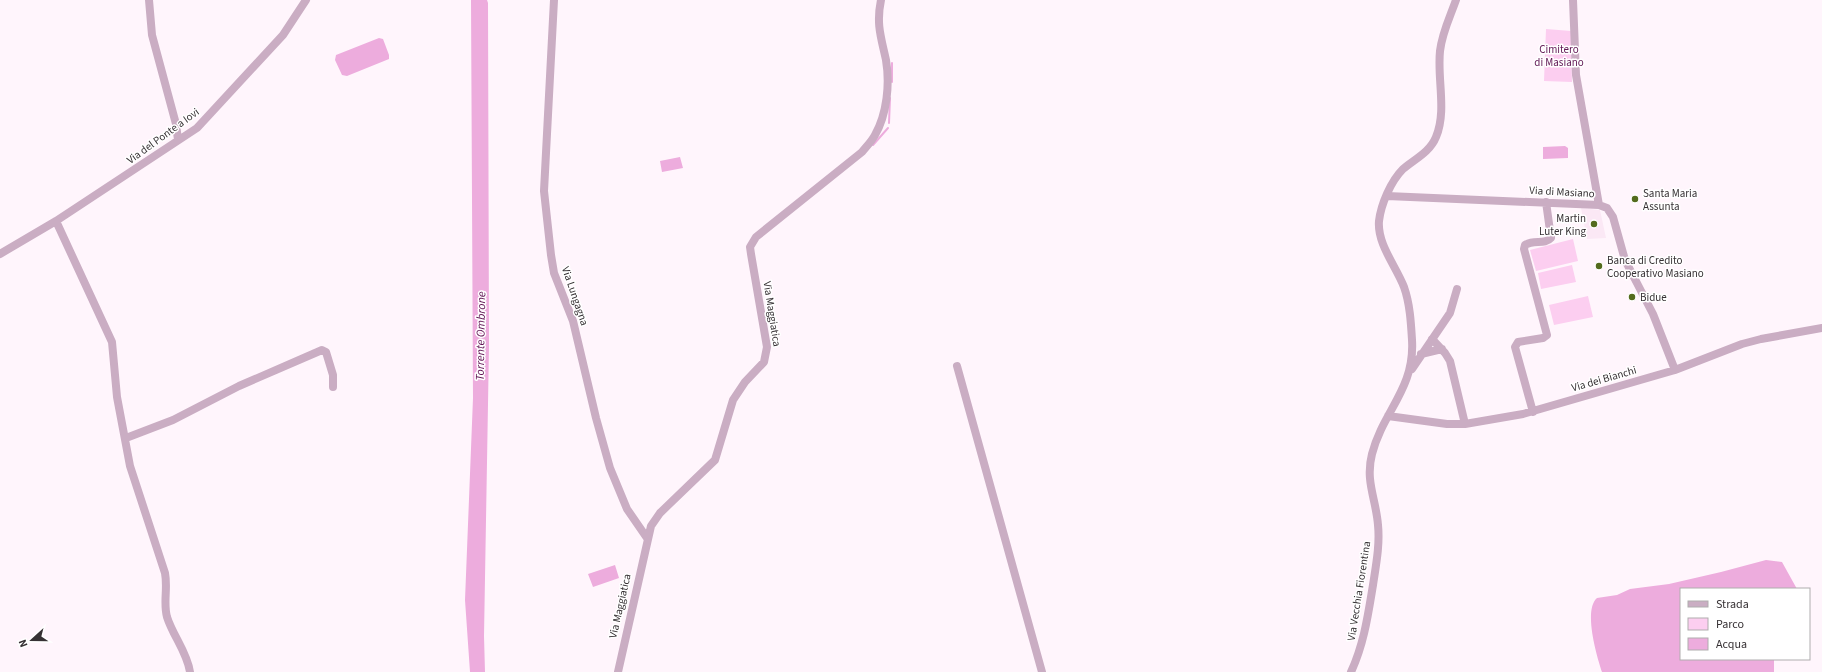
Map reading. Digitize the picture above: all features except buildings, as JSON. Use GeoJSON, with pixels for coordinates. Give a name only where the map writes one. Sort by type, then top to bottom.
{"type":"FeatureCollection","features":[{"type":"Feature","properties":{"kind":"street"},"geometry":{"type":"LineString","coordinates":[[149,0],[150,27],[176,124],[178,140]]}},
{"type":"Feature","properties":{"kind":"street","name":"Via del Ponte a Iovi"},"geometry":{"type":"LineString","coordinates":[[0,254],[56,221],[155,158],[178,140],[197,128],[214,112],[282,35],[306,0]]}},
{"type":"Feature","properties":{"kind":"street","name":"Via Lungagna"},"geometry":{"type":"LineString","coordinates":[[554,0],[544,191],[554,273],[573,321],[596,418],[610,468],[627,509],[647,538]]}},
{"type":"Feature","properties":{"kind":"street","name":"Via Maggiatica"},"geometry":{"type":"LineString","coordinates":[[618,672],[647,538],[651,526],[660,513],[715,460],[733,400],[745,382],[766,359],[766,344],[751,254],[751,243],[756,237],[862,152],[877,131],[885,108],[886,95],[886,65],[878,23],[881,0]]}},
{"type":"Feature","properties":{"kind":"street","name":"Via Vecchia Fiorentina"},"geometry":{"type":"LineString","coordinates":[[1351,672],[1360,649],[1367,624],[1378,551],[1378,523],[1369,480],[1370,462],[1376,443],[1388,416],[1406,384],[1410,371],[1412,342],[1407,300],[1399,276],[1383,244],[1380,231],[1380,213],[1387,196],[1401,172],[1428,150],[1437,134],[1440,116],[1440,48],[1445,29],[1456,0]]}},
{"type":"Feature","properties":{"kind":"street"},"geometry":{"type":"LineString","coordinates":[[1573,0],[1576,75],[1599,205]]}},
{"type":"Feature","properties":{"kind":"street","name":"Via di Masiano"},"geometry":{"type":"LineString","coordinates":[[1387,196],[1546,202],[1599,205],[1607,208],[1613,217],[1625,260],[1653,314],[1675,370]]}},
{"type":"Feature","properties":{"kind":"street"},"geometry":{"type":"LineString","coordinates":[[1533,412],[1515,347],[1518,342],[1544,338],[1547,334],[1524,249],[1525,245],[1529,242],[1546,241],[1551,238],[1546,202]]}},
{"type":"Feature","properties":{"kind":"street"},"geometry":{"type":"LineString","coordinates":[[56,221],[112,342],[117,397],[134,480],[167,583],[165,609],[186,658],[190,672]]}},
{"type":"Feature","properties":{"kind":"street"},"geometry":{"type":"LineString","coordinates":[[1410,371],[1452,309],[1457,289]]}},
{"type":"Feature","properties":{"kind":"street","name":"Via dei Bianchi"},"geometry":{"type":"LineString","coordinates":[[1388,416],[1447,424],[1465,424],[1533,412],[1675,370],[1731,348],[1761,339],[1822,328]]}},
{"type":"Feature","properties":{"kind":"street"},"geometry":{"type":"LineString","coordinates":[[1432,339],[1442,350],[1451,364],[1465,424]]}},
{"type":"Feature","properties":{"kind":"street"},"geometry":{"type":"LineString","coordinates":[[126,438],[174,420],[239,386],[322,350],[326,352],[330,362],[333,387]]}},
{"type":"Feature","properties":{"kind":"street"},"geometry":{"type":"LineString","coordinates":[[1422,354],[1442,350]]}},
{"type":"Feature","properties":{"kind":"street"},"geometry":{"type":"LineString","coordinates":[[957,366],[1042,672]]}},
{"type":"Feature","properties":{"kind":"shaded area","name":"Martin Luter King"},"geometry":{"type":"Polygon","coordinates":[[[1581,208],[1600,210],[1606,238],[1587,239],[1581,208]]]}},
{"type":"Feature","properties":{"kind":"green space","name":"Cimitero di Masiano"},"geometry":{"type":"Polygon","coordinates":[[[1546,29],[1571,31],[1572,82],[1544,81],[1546,29]]]}},
{"type":"Feature","properties":{"kind":"green space"},"geometry":{"type":"Polygon","coordinates":[[[1573,239],[1578,261],[1536,271],[1530,250],[1573,239]]]}},
{"type":"Feature","properties":{"kind":"green space"},"geometry":{"type":"Polygon","coordinates":[[[1572,265],[1576,282],[1541,289],[1538,273],[1572,265]]]}},
{"type":"Feature","properties":{"kind":"green space"},"geometry":{"type":"Polygon","coordinates":[[[1588,296],[1593,317],[1554,325],[1549,305],[1588,296]]]}},
{"type":"Feature","properties":{"kind":"water","name":"Torrente Ombrone"},"geometry":{"type":"Polygon","coordinates":[[[471,0],[487,0],[488,3],[489,346],[484,636],[485,672],[470,672],[465,600],[473,398],[471,0]]]}},
{"type":"Feature","properties":{"kind":"water"},"geometry":{"type":"Polygon","coordinates":[[[379,38],[383,39],[389,59],[347,76],[342,75],[335,60],[336,55],[379,38]]]}},
{"type":"Feature","properties":{"kind":"water"},"geometry":{"type":"Polygon","coordinates":[[[1565,146],[1568,148],[1568,158],[1543,159],[1543,147],[1565,146]]]}},
{"type":"Feature","properties":{"kind":"water"},"geometry":{"type":"Polygon","coordinates":[[[680,157],[683,168],[662,172],[660,161],[680,157]]]}},
{"type":"Feature","properties":{"kind":"water"},"geometry":{"type":"Polygon","coordinates":[[[1766,560],[1782,562],[1796,588],[1680,588],[1680,660],[1774,660],[1774,672],[1602,672],[1592,634],[1591,623],[1593,604],[1597,598],[1617,595],[1630,589],[1669,584],[1766,560]]]}},
{"type":"Feature","properties":{"kind":"water"},"geometry":{"type":"Polygon","coordinates":[[[615,565],[619,578],[593,587],[588,574],[615,565]]]}},
{"type":"Feature","properties":{"kind":"waterway"},"geometry":{"type":"LineString","coordinates":[[892,63],[892,82]]}},
{"type":"Feature","properties":{"kind":"waterway"},"geometry":{"type":"LineString","coordinates":[[889,123],[890,98]]}},
{"type":"Feature","properties":{"kind":"waterway"},"geometry":{"type":"LineString","coordinates":[[873,145],[888,128]]}},
{"type":"Feature","properties":{"kind":"place","name":"Santa Maria Assunta"},"geometry":{"type":"Point","coordinates":[1635,199]}},
{"type":"Feature","properties":{"kind":"place","name":"Martin Luter King"},"geometry":{"type":"Point","coordinates":[1594,224]}},
{"type":"Feature","properties":{"kind":"place","name":"Banca di Credito Cooperativo Masiano"},"geometry":{"type":"Point","coordinates":[1599,266]}},
{"type":"Feature","properties":{"kind":"place","name":"Bidue"},"geometry":{"type":"Point","coordinates":[1632,297]}}]}
